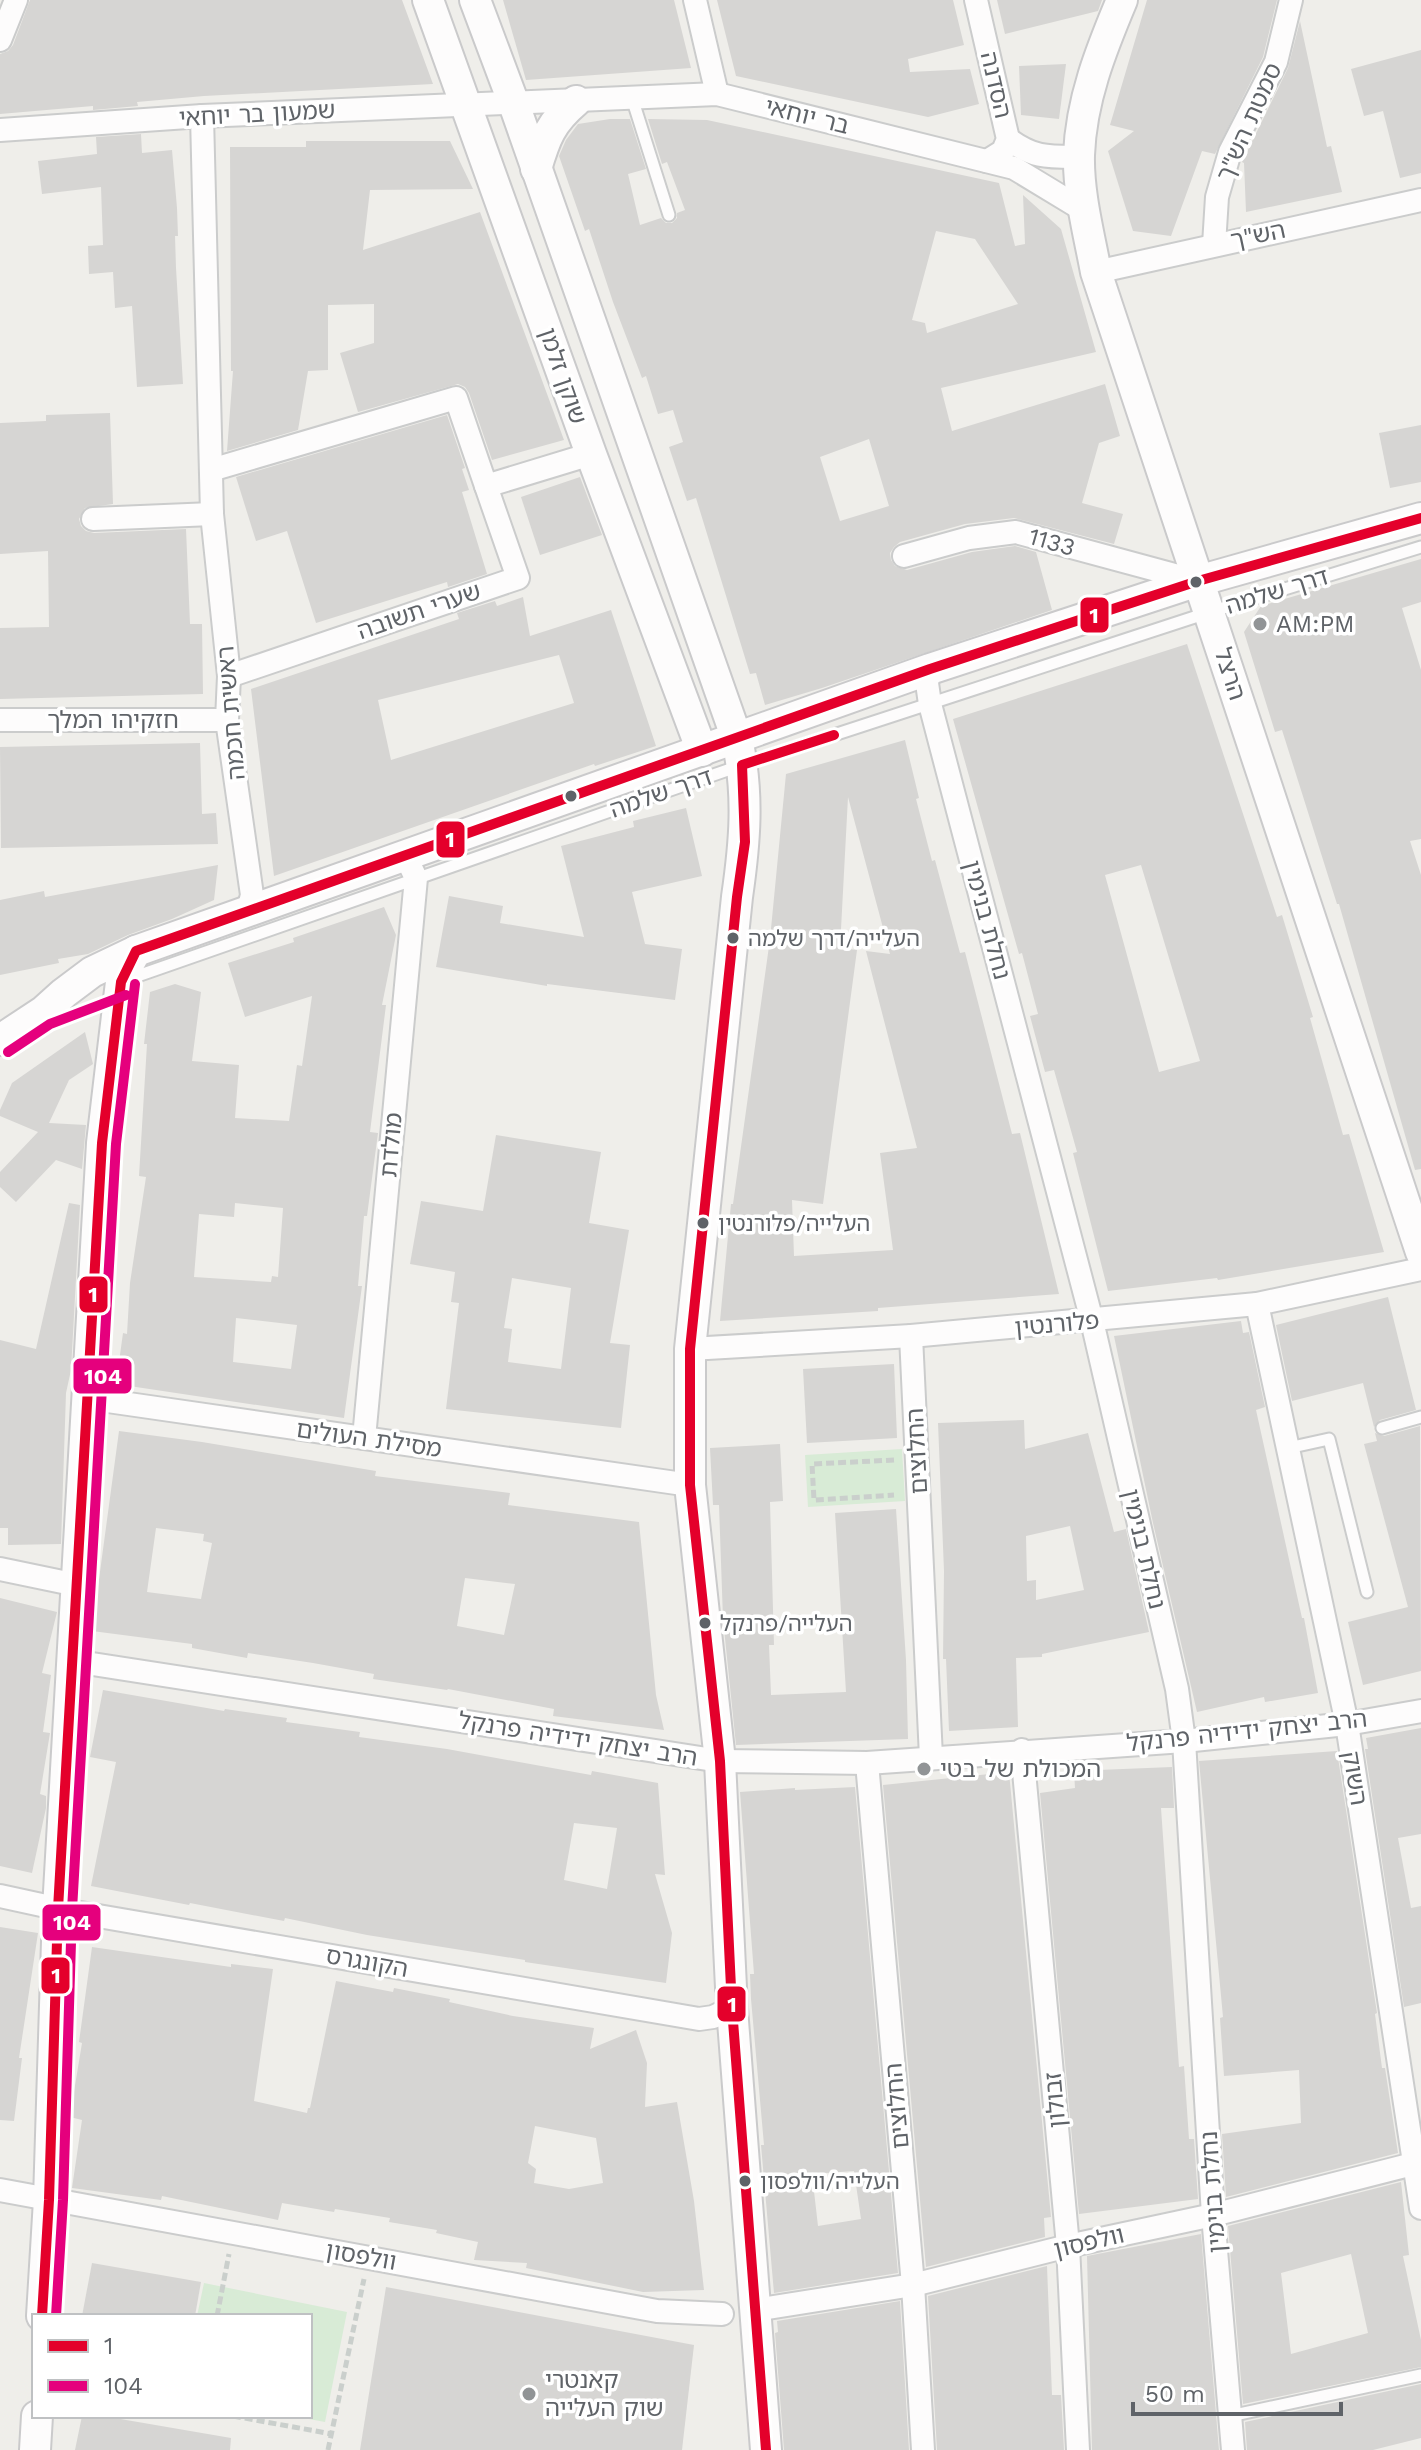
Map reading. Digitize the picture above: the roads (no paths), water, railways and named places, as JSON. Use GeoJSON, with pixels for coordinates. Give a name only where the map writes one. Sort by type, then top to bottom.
{"type":"FeatureCollection","features":[{"type":"Feature","properties":{"kind":"street"},"geometry":{"type":"LineString","coordinates":[[0,40],[16,0]]}},
{"type":"Feature","properties":{"kind":"street","name":"שוקן זלמן"},"geometry":{"type":"LineString","coordinates":[[428,0],[591,454],[702,751]]}},
{"type":"Feature","properties":{"kind":"street","name":"שוקן זלמן"},"geometry":{"type":"LineString","coordinates":[[475,0],[740,752],[745,842],[690,1349],[690,1485],[720,1761],[732,2008],[766,2450]]}},
{"type":"Feature","properties":{"kind":"street"},"geometry":{"type":"LineString","coordinates":[[695,0],[717,94]]}},
{"type":"Feature","properties":{"kind":"street","name":"הסדנה"},"geometry":{"type":"LineString","coordinates":[[976,0],[1008,139],[1003,151],[987,161]]}},
{"type":"Feature","properties":{"kind":"street","name":"הרצל"},"geometry":{"type":"LineString","coordinates":[[1122,0],[1086,95],[1079,157],[1096,272],[1421,1252]]}},
{"type":"Feature","properties":{"kind":"street","name":"סמטת הש\"ך"},"geometry":{"type":"LineString","coordinates":[[1214,245],[1217,197],[1230,152],[1276,62],[1291,0]]}},
{"type":"Feature","properties":{"kind":"street","name":"בר יוחאי"},"geometry":{"type":"LineString","coordinates":[[514,104],[717,94],[1014,168],[1085,211]]}},
{"type":"Feature","properties":{"kind":"street"},"geometry":{"type":"LineString","coordinates":[[536,169],[545,138],[559,115],[576,101]]}},
{"type":"Feature","properties":{"kind":"street","name":"שמעון בר יוחאי"},"geometry":{"type":"LineString","coordinates":[[0,130],[202,116],[514,104]]}},
{"type":"Feature","properties":{"kind":"street","name":"ראשית חכמה"},"geometry":{"type":"LineString","coordinates":[[202,116],[212,514],[229,676],[227,720],[252,895],[248,910]]}},
{"type":"Feature","properties":{"kind":"street"},"geometry":{"type":"LineString","coordinates":[[1008,139],[1027,153],[1079,157]]}},
{"type":"Feature","properties":{"kind":"street","name":"הש\"ך"},"geometry":{"type":"LineString","coordinates":[[1096,272],[1421,200]]}},
{"type":"Feature","properties":{"kind":"street","name":"שערי תשובה"},"geometry":{"type":"LineString","coordinates":[[211,470],[456,398],[518,578],[229,676]]}},
{"type":"Feature","properties":{"kind":"street"},"geometry":{"type":"LineString","coordinates":[[486,486],[591,454]]}},
{"type":"Feature","properties":{"kind":"street"},"geometry":{"type":"LineString","coordinates":[[93,519],[212,514]]}},
{"type":"Feature","properties":{"kind":"street","name":"דרך שלמה"},"geometry":{"type":"LineString","coordinates":[[0,1040],[44,1011],[92,972],[136,951],[248,910],[410,867],[702,751],[740,752],[930,669],[1198,581],[1421,518]]}},
{"type":"Feature","properties":{"kind":"street","name":"1133"},"geometry":{"type":"LineString","coordinates":[[904,556],[969,538],[1016,532],[1198,581]]}},
{"type":"Feature","properties":{"kind":"street","name":"נחלת בנימין"},"geometry":{"type":"LineString","coordinates":[[930,669],[927,683],[930,704],[1092,1321],[1177,1689],[1184,1741],[1213,2215],[1233,2450]]}},
{"type":"Feature","properties":{"kind":"street","name":"חזקיהו המלך"},"geometry":{"type":"LineString","coordinates":[[0,720],[227,720]]}},
{"type":"Feature","properties":{"kind":"street","name":"מולדת"},"geometry":{"type":"LineString","coordinates":[[364,1438],[410,867]]}},
{"type":"Feature","properties":{"kind":"street"},"geometry":{"type":"LineString","coordinates":[[42,2314],[49,2200],[58,1909],[102,1143],[121,982],[136,951]]}},
{"type":"Feature","properties":{"kind":"street","name":"דרך שלמה"},"geometry":{"type":"LineString","coordinates":[[44,1011],[121,982]]}},
{"type":"Feature","properties":{"kind":"street","name":"פלורנטין"},"geometry":{"type":"LineString","coordinates":[[690,1349],[911,1336],[1257,1304],[1421,1269]]}},
{"type":"Feature","properties":{"kind":"street","name":"השוק"},"geometry":{"type":"LineString","coordinates":[[1257,1304],[1347,1724],[1418,2163],[1421,2208]]}},
{"type":"Feature","properties":{"kind":"street","name":"החלוצים"},"geometry":{"type":"LineString","coordinates":[[911,1336],[931,1757]]}},
{"type":"Feature","properties":{"kind":"street","name":"מסילת העולים"},"geometry":{"type":"LineString","coordinates":[[87,1398],[690,1485]]}},
{"type":"Feature","properties":{"kind":"street"},"geometry":{"type":"LineString","coordinates":[[0,1569],[77,1585]]}},
{"type":"Feature","properties":{"kind":"street","name":"הרב יצחק ידידיה פרנקל"},"geometry":{"type":"LineString","coordinates":[[73,1661],[720,1761],[867,1763],[1184,1741],[1347,1724],[1421,1711]]}},
{"type":"Feature","properties":{"kind":"street","name":"זבולון"},"geometry":{"type":"LineString","coordinates":[[1022,1750],[1068,2246],[1078,2450]]}},
{"type":"Feature","properties":{"kind":"street","name":"החלוצים"},"geometry":{"type":"LineString","coordinates":[[867,1763],[913,2285],[923,2450]]}},
{"type":"Feature","properties":{"kind":"street","name":"הקונגרס"},"geometry":{"type":"LineString","coordinates":[[0,1896],[58,1909],[699,2019],[713,2017],[732,2008]]}},
{"type":"Feature","properties":{"kind":"street","name":"וולפסון"},"geometry":{"type":"LineString","coordinates":[[755,2310],[913,2285],[1068,2246],[1213,2215],[1418,2163]]}},
{"type":"Feature","properties":{"kind":"street","name":"וולפסון"},"geometry":{"type":"LineString","coordinates":[[0,2190],[657,2311],[722,2314]]}},
{"type":"Feature","properties":{"kind":"street"},"geometry":{"type":"LineString","coordinates":[[35,2450],[37,2418]]}},
{"type":"Feature","properties":{"kind":"lane"},"geometry":{"type":"LineString","coordinates":[[632,98],[669,215]]}},
{"type":"Feature","properties":{"kind":"lane","name":"דרך שלמה"},"geometry":{"type":"LineString","coordinates":[[121,982],[410,867],[740,752],[930,704],[1421,547]]}},
{"type":"Feature","properties":{"kind":"lane"},"geometry":{"type":"LineString","coordinates":[[1382,1428],[1421,1417]]}},
{"type":"Feature","properties":{"kind":"lane"},"geometry":{"type":"LineString","coordinates":[[1288,1448],[1329,1439],[1367,1592]]}},
{"type":"Feature","properties":{"kind":"lane"},"geometry":{"type":"LineString","coordinates":[[1230,2416],[1421,2375]]}},
{"type":"Feature","properties":{"kind":"place","name":"AM:PM"},"geometry":{"type":"Point","coordinates":[1260,624]}},
{"type":"Feature","properties":{"kind":"place","name":"העלייה/דרך שלמה"},"geometry":{"type":"Point","coordinates":[733,938]}},
{"type":"Feature","properties":{"kind":"place","name":"העלייה/פלורנטין"},"geometry":{"type":"Point","coordinates":[703,1223]}},
{"type":"Feature","properties":{"kind":"place","name":"העלייה/פרנקל"},"geometry":{"type":"Point","coordinates":[705,1623]}},
{"type":"Feature","properties":{"kind":"place","name":"המכולת של בטי"},"geometry":{"type":"Point","coordinates":[924,1769]}},
{"type":"Feature","properties":{"kind":"place","name":"העלייה/וולפסון"},"geometry":{"type":"Point","coordinates":[745,2181]}},
{"type":"Feature","properties":{"kind":"place","name":"קאנטרי שוק העלייה"},"geometry":{"type":"Point","coordinates":[529,2394]}}]}
